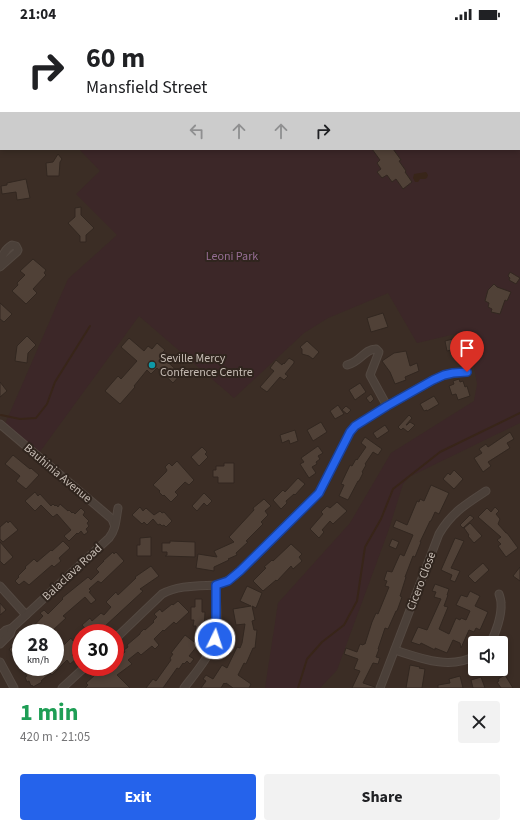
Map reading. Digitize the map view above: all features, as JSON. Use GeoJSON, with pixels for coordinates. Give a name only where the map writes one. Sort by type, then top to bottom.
{"type":"FeatureCollection","features":[{"type":"Feature","properties":{"kind":"street"},"geometry":{"type":"LineString","coordinates":[[0,263],[2,255],[7,248],[12,245],[16,246],[18,250],[17,252],[0,267]]}},
{"type":"Feature","properties":{"kind":"street"},"geometry":{"type":"LineString","coordinates":[[347,365],[352,364],[372,349],[376,349],[379,352],[370,375],[387,406]]}},
{"type":"Feature","properties":{"kind":"street"},"geometry":{"type":"LineString","coordinates":[[124,630],[162,594],[168,591],[181,588],[216,585],[228,581],[237,574],[319,493],[350,432],[355,426],[433,380],[444,375],[467,372]]}},
{"type":"Feature","properties":{"kind":"street","name":"Bauhinia Avenue"},"geometry":{"type":"LineString","coordinates":[[0,424],[112,519],[114,524]]}},
{"type":"Feature","properties":{"kind":"street","name":"Cicero Close"},"geometry":{"type":"LineString","coordinates":[[380,688],[439,534],[444,525],[460,509],[486,491]]}},
{"type":"Feature","properties":{"kind":"street","name":"Balaclava Road"},"geometry":{"type":"LineString","coordinates":[[16,624],[113,534],[118,508]]}},
{"type":"Feature","properties":{"kind":"street"},"geometry":{"type":"LineString","coordinates":[[184,688],[212,648],[215,639],[216,585]]}},
{"type":"Feature","properties":{"kind":"street"},"geometry":{"type":"LineString","coordinates":[[0,586],[26,614]]}},
{"type":"Feature","properties":{"kind":"street"},"geometry":{"type":"LineString","coordinates":[[494,636],[501,612],[499,594]]}},
{"type":"Feature","properties":{"kind":"street","name":"Balaclava Road"},"geometry":{"type":"LineString","coordinates":[[0,636],[6,630],[12,628]]}},
{"type":"Feature","properties":{"kind":"street","name":"Balaclava Road"},"geometry":{"type":"LineString","coordinates":[[0,644],[10,634],[12,628]]}},
{"type":"Feature","properties":{"kind":"street"},"geometry":{"type":"LineString","coordinates":[[395,650],[435,662],[451,663],[468,659]]}},
{"type":"Feature","properties":{"kind":"street"},"geometry":{"type":"LineString","coordinates":[[0,662],[14,688]]}},
{"type":"Feature","properties":{"kind":"street"},"geometry":{"type":"LineString","coordinates":[[62,688],[75,676]]}},
{"type":"Feature","properties":{"kind":"green space","name":"Leoni Park"},"geometry":{"type":"Polygon","coordinates":[[[80,150],[520,150],[520,423],[409,477],[403,484],[389,529],[337,670],[321,688],[265,688],[278,603],[350,523],[391,453],[474,401],[477,384],[468,331],[417,343],[388,293],[328,318],[304,333],[234,398],[139,316],[39,453],[5,424],[68,279],[117,235],[76,194],[100,171],[80,150]]]}},
{"type":"Feature","properties":{"kind":"shaded area"},"geometry":{"type":"Polygon","coordinates":[[[426,172],[428,175],[427,178],[420,179],[418,182],[415,182],[413,178],[414,174],[426,172]]]}},
{"type":"Feature","properties":{"kind":"building"},"geometry":{"type":"Polygon","coordinates":[[[373,150],[394,150],[401,160],[399,161],[412,182],[403,189],[396,179],[392,182],[387,175],[382,178],[377,172],[381,169],[377,163],[380,160],[373,150]]]}},
{"type":"Feature","properties":{"kind":"building"},"geometry":{"type":"Polygon","coordinates":[[[58,154],[62,159],[60,162],[59,176],[47,176],[46,163],[53,162],[58,154]]]}},
{"type":"Feature","properties":{"kind":"building"},"geometry":{"type":"Polygon","coordinates":[[[26,179],[30,198],[17,200],[16,192],[2,194],[1,186],[7,185],[7,183],[26,179]]]}},
{"type":"Feature","properties":{"kind":"building"},"geometry":{"type":"Polygon","coordinates":[[[81,207],[81,215],[94,228],[86,235],[86,242],[80,242],[80,236],[68,223],[75,217],[75,208],[81,207]]]}},
{"type":"Feature","properties":{"kind":"building"},"geometry":{"type":"Polygon","coordinates":[[[33,259],[46,270],[44,273],[46,275],[33,289],[37,293],[26,304],[12,291],[25,275],[20,271],[33,259]]]}},
{"type":"Feature","properties":{"kind":"building"},"geometry":{"type":"Polygon","coordinates":[[[510,272],[520,278],[516,284],[509,280],[510,278],[508,276],[510,272]]]}},
{"type":"Feature","properties":{"kind":"building"},"geometry":{"type":"Polygon","coordinates":[[[494,284],[497,287],[511,292],[507,301],[505,300],[500,314],[491,312],[492,309],[488,307],[489,303],[485,301],[488,290],[494,284]]]}},
{"type":"Feature","properties":{"kind":"building"},"geometry":{"type":"Polygon","coordinates":[[[0,303],[12,314],[4,322],[0,319],[0,303]]]}},
{"type":"Feature","properties":{"kind":"building"},"geometry":{"type":"Polygon","coordinates":[[[383,313],[388,327],[371,332],[367,318],[383,313]]]}},
{"type":"Feature","properties":{"kind":"building"},"geometry":{"type":"Polygon","coordinates":[[[27,336],[36,345],[28,353],[27,363],[15,361],[17,346],[27,336]]]}},
{"type":"Feature","properties":{"kind":"building"},"geometry":{"type":"Polygon","coordinates":[[[461,337],[466,352],[456,355],[455,349],[447,351],[445,341],[461,337]]]}},
{"type":"Feature","properties":{"kind":"building","name":"Seville Mercy Conference Centre"},"geometry":{"type":"Polygon","coordinates":[[[129,338],[144,351],[148,346],[152,349],[157,343],[165,350],[162,353],[165,356],[163,358],[181,374],[173,383],[157,368],[151,374],[147,370],[120,404],[105,391],[118,376],[121,379],[137,361],[121,347],[129,338]]]}},
{"type":"Feature","properties":{"kind":"building"},"geometry":{"type":"Polygon","coordinates":[[[307,341],[319,352],[313,359],[302,354],[302,349],[300,347],[307,341]]]}},
{"type":"Feature","properties":{"kind":"building"},"geometry":{"type":"Polygon","coordinates":[[[406,351],[410,366],[417,363],[419,371],[405,377],[406,380],[395,384],[390,372],[382,361],[394,353],[406,351]]]}},
{"type":"Feature","properties":{"kind":"building"},"geometry":{"type":"Polygon","coordinates":[[[289,358],[294,361],[294,363],[285,374],[288,376],[284,380],[280,377],[267,392],[260,387],[274,371],[270,368],[276,360],[282,365],[289,358]]]}},
{"type":"Feature","properties":{"kind":"building"},"geometry":{"type":"Polygon","coordinates":[[[459,379],[460,382],[463,381],[465,387],[467,386],[470,396],[458,400],[456,394],[452,395],[449,386],[454,384],[453,381],[459,379]]]}},
{"type":"Feature","properties":{"kind":"building"},"geometry":{"type":"Polygon","coordinates":[[[0,382],[7,391],[0,397],[0,382]]]}},
{"type":"Feature","properties":{"kind":"building"},"geometry":{"type":"Polygon","coordinates":[[[360,383],[366,392],[355,400],[349,390],[360,383]]]}},
{"type":"Feature","properties":{"kind":"building"},"geometry":{"type":"Polygon","coordinates":[[[371,394],[374,399],[370,403],[366,398],[371,394]]]}},
{"type":"Feature","properties":{"kind":"building"},"geometry":{"type":"Polygon","coordinates":[[[434,396],[439,404],[427,411],[424,411],[420,404],[434,396]]]}},
{"type":"Feature","properties":{"kind":"building"},"geometry":{"type":"Polygon","coordinates":[[[338,405],[344,414],[335,419],[330,411],[338,405]]]}},
{"type":"Feature","properties":{"kind":"building"},"geometry":{"type":"Polygon","coordinates":[[[346,406],[351,410],[347,414],[342,410],[346,406]]]}},
{"type":"Feature","properties":{"kind":"building"},"geometry":{"type":"Polygon","coordinates":[[[409,415],[412,418],[406,425],[410,422],[415,425],[408,432],[403,428],[401,430],[398,427],[409,415]]]}},
{"type":"Feature","properties":{"kind":"building"},"geometry":{"type":"Polygon","coordinates":[[[321,422],[327,432],[313,441],[307,430],[321,422]]]}},
{"type":"Feature","properties":{"kind":"building"},"geometry":{"type":"Polygon","coordinates":[[[385,425],[389,431],[377,439],[373,433],[385,425]]]}},
{"type":"Feature","properties":{"kind":"building"},"geometry":{"type":"Polygon","coordinates":[[[295,430],[298,441],[290,444],[289,440],[282,443],[280,435],[295,430]]]}},
{"type":"Feature","properties":{"kind":"building"},"geometry":{"type":"Polygon","coordinates":[[[510,432],[514,439],[507,443],[510,448],[488,462],[491,466],[483,472],[474,458],[482,453],[479,449],[486,444],[488,447],[510,432]]]}},
{"type":"Feature","properties":{"kind":"building"},"geometry":{"type":"Polygon","coordinates":[[[365,437],[382,449],[378,455],[373,452],[365,464],[363,473],[348,500],[339,496],[344,485],[341,484],[350,465],[352,466],[366,447],[361,443],[365,437]]]}},
{"type":"Feature","properties":{"kind":"building"},"geometry":{"type":"Polygon","coordinates":[[[318,446],[323,453],[318,456],[320,459],[316,462],[317,464],[312,467],[316,473],[309,478],[300,464],[304,462],[301,458],[318,446]]]}},
{"type":"Feature","properties":{"kind":"building"},"geometry":{"type":"Polygon","coordinates":[[[202,447],[207,452],[205,454],[208,457],[199,466],[191,457],[202,447]]]}},
{"type":"Feature","properties":{"kind":"building"},"geometry":{"type":"Polygon","coordinates":[[[13,455],[39,475],[26,489],[16,481],[20,476],[5,464],[13,455]]]}},
{"type":"Feature","properties":{"kind":"building"},"geometry":{"type":"Polygon","coordinates":[[[177,461],[194,480],[189,485],[185,482],[175,492],[178,495],[171,502],[153,485],[166,472],[167,470],[165,467],[169,463],[172,466],[177,461]]]}},
{"type":"Feature","properties":{"kind":"building"},"geometry":{"type":"Polygon","coordinates":[[[224,463],[234,463],[234,483],[218,483],[218,477],[213,477],[213,470],[216,470],[216,466],[224,466],[224,463]]]}},
{"type":"Feature","properties":{"kind":"building"},"geometry":{"type":"Polygon","coordinates":[[[454,470],[463,479],[454,489],[443,479],[448,473],[450,475],[454,470]]]}},
{"type":"Feature","properties":{"kind":"building"},"geometry":{"type":"Polygon","coordinates":[[[298,478],[305,484],[295,495],[294,494],[286,501],[287,503],[281,509],[273,500],[283,490],[285,492],[298,478]]]}},
{"type":"Feature","properties":{"kind":"building"},"geometry":{"type":"Polygon","coordinates":[[[431,485],[449,493],[439,514],[435,512],[420,542],[415,557],[413,556],[405,577],[400,596],[402,597],[397,611],[388,629],[385,628],[378,649],[376,657],[380,658],[378,664],[373,663],[363,683],[375,688],[352,688],[360,671],[354,669],[358,659],[344,654],[346,648],[357,652],[360,644],[365,644],[372,622],[376,613],[378,614],[389,587],[385,586],[387,581],[384,580],[387,571],[392,572],[400,554],[404,556],[413,535],[393,527],[396,520],[407,525],[417,501],[419,502],[420,499],[424,501],[431,485]]]}},
{"type":"Feature","properties":{"kind":"building"},"geometry":{"type":"Polygon","coordinates":[[[35,492],[38,496],[40,494],[51,506],[53,504],[58,507],[60,504],[68,511],[69,510],[75,514],[81,508],[85,512],[83,515],[89,521],[87,523],[89,526],[86,529],[88,532],[84,535],[81,531],[69,541],[64,536],[71,530],[57,514],[53,517],[41,505],[35,511],[25,501],[35,492]]]}},
{"type":"Feature","properties":{"kind":"building"},"geometry":{"type":"Polygon","coordinates":[[[204,493],[212,501],[207,506],[204,503],[197,511],[192,506],[204,493]]]}},
{"type":"Feature","properties":{"kind":"building"},"geometry":{"type":"Polygon","coordinates":[[[264,499],[271,506],[265,511],[268,515],[261,522],[263,524],[246,541],[248,542],[236,553],[237,555],[214,567],[214,571],[196,568],[198,554],[217,557],[214,551],[234,542],[229,537],[254,510],[253,508],[264,499]]]}},
{"type":"Feature","properties":{"kind":"building"},"geometry":{"type":"Polygon","coordinates":[[[337,502],[347,511],[333,524],[330,521],[322,530],[324,532],[319,538],[310,529],[323,514],[321,512],[327,506],[330,508],[337,502]]]}},
{"type":"Feature","properties":{"kind":"building"},"geometry":{"type":"Polygon","coordinates":[[[140,507],[143,511],[146,508],[154,515],[160,511],[162,513],[164,512],[172,521],[166,527],[160,524],[158,525],[153,519],[147,525],[144,522],[142,524],[132,515],[140,507]]]}},
{"type":"Feature","properties":{"kind":"building"},"geometry":{"type":"Polygon","coordinates":[[[495,507],[499,511],[496,514],[500,519],[498,524],[518,548],[506,557],[498,546],[501,544],[497,540],[501,537],[478,517],[487,508],[491,512],[495,507]]]}},
{"type":"Feature","properties":{"kind":"building"},"geometry":{"type":"Polygon","coordinates":[[[470,515],[474,518],[463,528],[460,525],[470,515]]]}},
{"type":"Feature","properties":{"kind":"building"},"geometry":{"type":"Polygon","coordinates":[[[7,521],[8,523],[10,521],[18,530],[3,542],[0,539],[0,527],[7,521]]]}},
{"type":"Feature","properties":{"kind":"building"},"geometry":{"type":"Polygon","coordinates":[[[470,523],[482,536],[474,543],[464,528],[470,523]]]}},
{"type":"Feature","properties":{"kind":"building"},"geometry":{"type":"Polygon","coordinates":[[[151,537],[151,556],[137,556],[137,545],[140,545],[140,538],[151,537]]]}},
{"type":"Feature","properties":{"kind":"building"},"geometry":{"type":"Polygon","coordinates":[[[455,538],[464,541],[451,568],[460,571],[455,582],[450,580],[452,575],[441,570],[455,538]]]}},
{"type":"Feature","properties":{"kind":"building"},"geometry":{"type":"Polygon","coordinates":[[[392,539],[399,542],[396,549],[389,546],[392,539]]]}},
{"type":"Feature","properties":{"kind":"building"},"geometry":{"type":"Polygon","coordinates":[[[63,541],[70,548],[59,558],[61,561],[54,567],[52,565],[29,585],[24,581],[19,585],[15,581],[26,568],[25,567],[34,559],[37,562],[63,541]]]}},
{"type":"Feature","properties":{"kind":"building"},"geometry":{"type":"Polygon","coordinates":[[[170,541],[195,542],[195,557],[165,556],[167,555],[167,552],[162,552],[162,543],[170,543],[170,541]]]}},
{"type":"Feature","properties":{"kind":"building"},"geometry":{"type":"Polygon","coordinates":[[[0,542],[13,557],[4,565],[0,561],[0,542]]]}},
{"type":"Feature","properties":{"kind":"building"},"geometry":{"type":"Polygon","coordinates":[[[291,544],[302,554],[299,557],[302,561],[293,569],[291,566],[277,581],[276,580],[263,591],[253,581],[266,568],[264,567],[272,560],[273,561],[291,544]]]}},
{"type":"Feature","properties":{"kind":"building"},"geometry":{"type":"Polygon","coordinates":[[[113,552],[114,554],[116,552],[124,561],[101,583],[98,581],[89,589],[91,591],[89,592],[96,600],[91,604],[85,597],[63,616],[66,618],[60,624],[35,624],[43,616],[40,613],[44,610],[48,614],[63,599],[62,598],[88,577],[91,580],[99,572],[96,569],[113,552]]]}},
{"type":"Feature","properties":{"kind":"building"},"geometry":{"type":"Polygon","coordinates":[[[483,563],[489,570],[475,583],[468,576],[483,563]]]}},
{"type":"Feature","properties":{"kind":"building"},"geometry":{"type":"Polygon","coordinates":[[[151,566],[159,576],[140,589],[143,591],[107,624],[83,624],[90,618],[92,621],[101,613],[104,615],[111,607],[106,602],[116,592],[118,595],[136,578],[135,577],[151,566]]]}},
{"type":"Feature","properties":{"kind":"building"},"geometry":{"type":"Polygon","coordinates":[[[520,567],[520,581],[513,576],[520,567]]]}},
{"type":"Feature","properties":{"kind":"building"},"geometry":{"type":"Polygon","coordinates":[[[435,584],[449,589],[444,606],[448,607],[439,629],[449,634],[456,618],[466,620],[470,611],[456,605],[461,595],[467,597],[470,591],[480,596],[475,606],[488,612],[480,630],[476,628],[474,632],[469,630],[461,648],[460,643],[453,640],[447,653],[435,648],[435,650],[421,643],[420,645],[411,642],[418,627],[427,630],[441,599],[434,597],[436,592],[432,591],[435,584]]]}},
{"type":"Feature","properties":{"kind":"building"},"geometry":{"type":"Polygon","coordinates":[[[247,586],[262,593],[256,608],[252,606],[255,620],[252,621],[254,630],[257,630],[255,648],[253,648],[246,664],[244,663],[238,675],[251,684],[249,688],[233,688],[224,683],[221,688],[201,688],[206,681],[203,679],[206,675],[213,679],[222,665],[227,668],[237,647],[240,648],[245,624],[236,625],[233,609],[251,606],[240,601],[247,586]]]}},
{"type":"Feature","properties":{"kind":"building"},"geometry":{"type":"Polygon","coordinates":[[[195,599],[202,599],[202,612],[205,612],[204,634],[196,634],[196,626],[193,626],[194,620],[191,620],[191,607],[195,607],[195,599]]]}},
{"type":"Feature","properties":{"kind":"building"},"geometry":{"type":"Polygon","coordinates":[[[178,601],[189,612],[176,624],[174,622],[164,631],[163,630],[154,639],[159,645],[155,649],[152,646],[141,655],[138,652],[128,660],[132,664],[124,670],[124,650],[128,647],[127,645],[154,622],[153,621],[157,617],[154,614],[160,609],[162,612],[172,604],[173,605],[178,601]]]}},
{"type":"Feature","properties":{"kind":"building"},"geometry":{"type":"Polygon","coordinates":[[[0,603],[6,610],[0,615],[0,603]]]}},
{"type":"Feature","properties":{"kind":"building"},"geometry":{"type":"Polygon","coordinates":[[[185,635],[198,645],[189,656],[194,659],[190,664],[187,661],[184,664],[183,663],[179,669],[177,668],[163,688],[146,688],[153,679],[156,681],[171,660],[170,658],[173,654],[171,653],[185,635]]]}},
{"type":"Feature","properties":{"kind":"building"},"geometry":{"type":"Polygon","coordinates":[[[71,638],[72,662],[70,664],[67,660],[64,663],[64,645],[71,638]]]}},
{"type":"Feature","properties":{"kind":"building"},"geometry":{"type":"Polygon","coordinates":[[[410,665],[425,669],[422,688],[406,688],[410,665]]]}},
{"type":"Feature","properties":{"kind":"building"},"geometry":{"type":"Polygon","coordinates":[[[47,676],[41,681],[42,682],[33,687],[29,681],[27,682],[25,677],[47,676]]]}},
{"type":"Feature","properties":{"kind":"building"},"geometry":{"type":"Polygon","coordinates":[[[94,676],[118,676],[130,688],[85,688],[88,685],[86,683],[94,676]]]}},
{"type":"Feature","properties":{"kind":"building"},"geometry":{"type":"Polygon","coordinates":[[[460,676],[463,688],[438,688],[438,685],[450,683],[449,679],[460,676]]]}},
{"type":"Feature","properties":{"kind":"building"},"geometry":{"type":"Polygon","coordinates":[[[506,676],[513,688],[501,688],[497,682],[499,681],[498,679],[506,676]]]}},
{"type":"Feature","properties":{"kind":"building"},"geometry":{"type":"Polygon","coordinates":[[[481,677],[485,688],[473,688],[471,680],[481,677]]]}},
{"type":"Feature","properties":{"kind":"waterway"},"geometry":{"type":"LineString","coordinates":[[1,415],[20,419],[36,418],[47,404],[55,382],[90,326]]}},
{"type":"Feature","properties":{"kind":"waterway"},"geometry":{"type":"LineString","coordinates":[[298,688],[307,659],[322,642],[344,625],[357,601],[365,547],[381,519],[393,489],[440,452],[520,413]]}},
{"type":"Feature","properties":{"kind":"place","name":"Seville Mercy Conference Centre"},"geometry":{"type":"Point","coordinates":[152,365]}},
{"type":"Feature","properties":{"kind":"route"},"geometry":{"type":"LineString","coordinates":[[215,639],[216,585],[228,581],[234,577],[313,500],[323,487],[350,432],[355,426],[433,380],[444,375],[467,372]]}}]}
